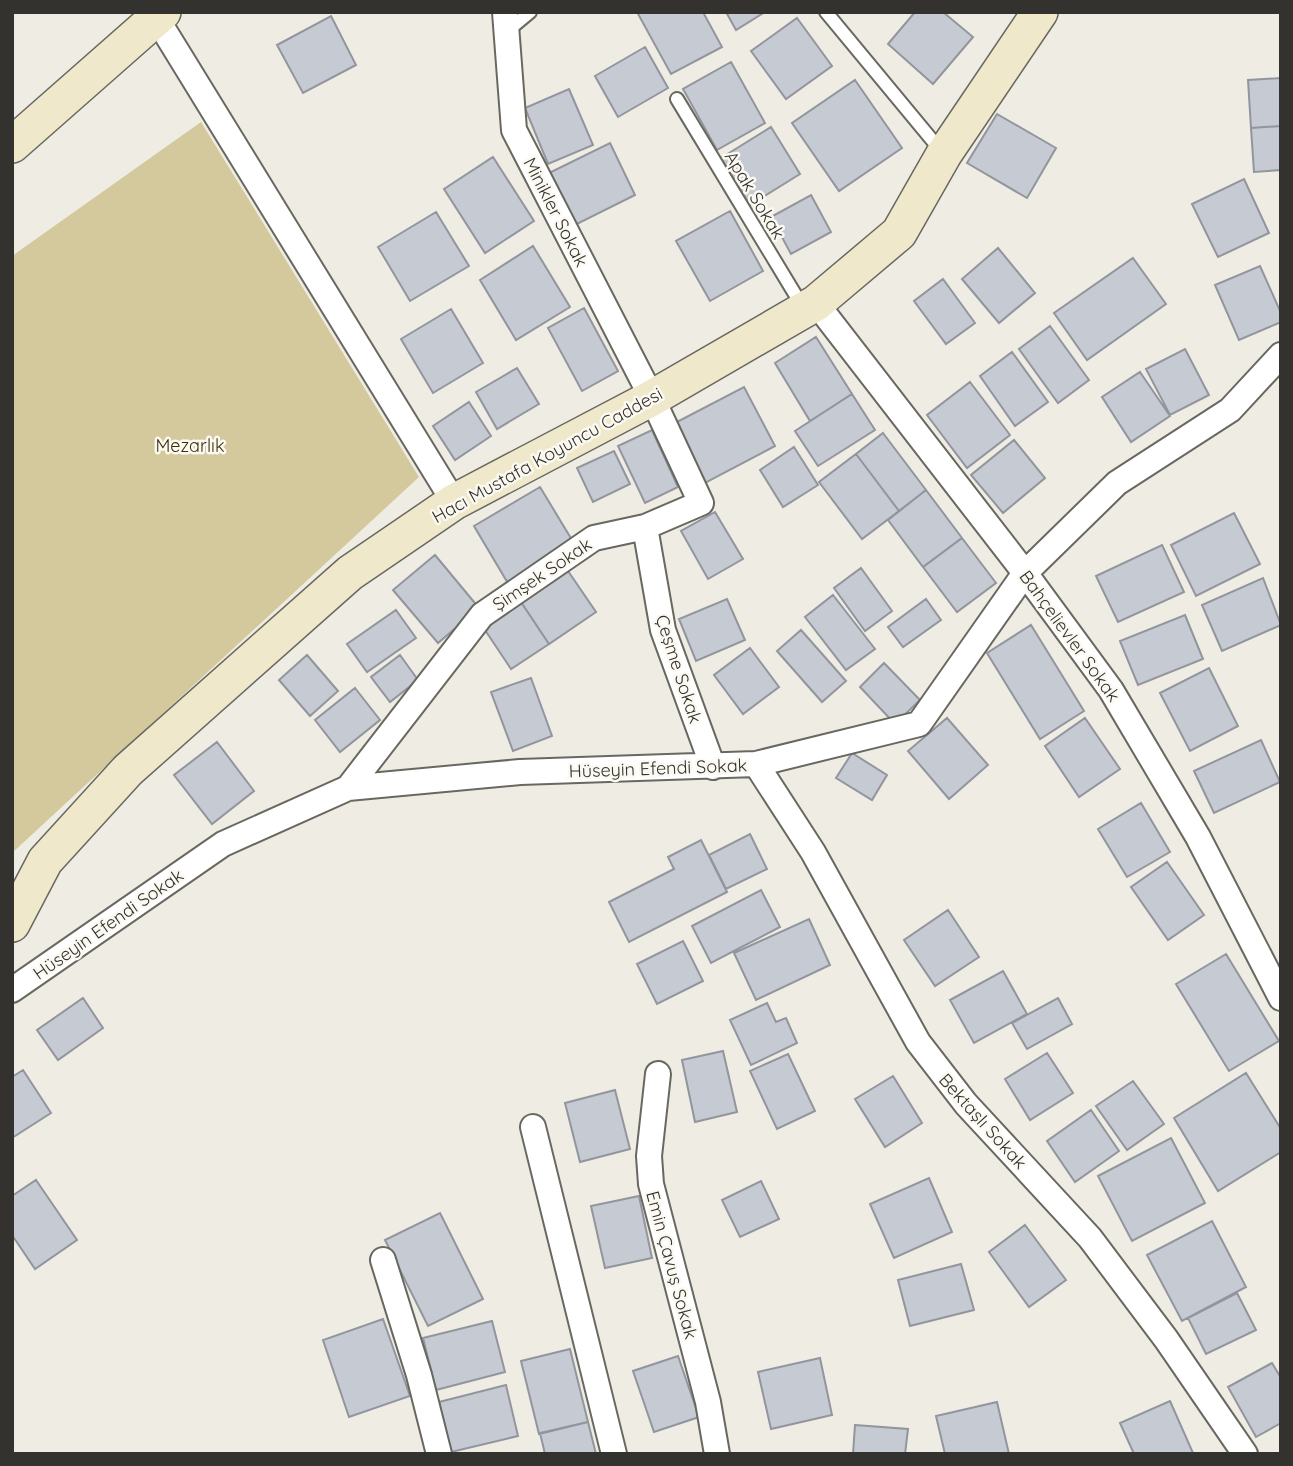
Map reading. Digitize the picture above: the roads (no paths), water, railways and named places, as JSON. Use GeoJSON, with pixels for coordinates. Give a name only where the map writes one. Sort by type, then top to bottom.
{"type":"FeatureCollection","features":[{"type":"Feature","properties":{"kind":"street","name":"Hacı Mustafa Koyuncu Caddesi"},"geometry":{"type":"LineString","coordinates":[[12,924],[45,861],[128,770],[349,573],[454,502],[652,398],[810,306],[899,233],[944,154],[1040,12]]}},
{"type":"Feature","properties":{"kind":"street"},"geometry":{"type":"LineString","coordinates":[[12,145],[160,15],[454,502]]}},
{"type":"Feature","properties":{"kind":"street","name":"Minikler Sokak"},"geometry":{"type":"LineString","coordinates":[[505,23],[514,130],[652,398]]}},
{"type":"Feature","properties":{"kind":"street","name":"Bahçelievler Sokak"},"geometry":{"type":"LineString","coordinates":[[810,306],[1026,573],[1111,690],[1198,837],[1281,998]]}},
{"type":"Feature","properties":{"kind":"street","name":"Hüseyin Efendi Sokak"},"geometry":{"type":"LineString","coordinates":[[12,990],[223,844],[348,788],[520,772],[713,768],[756,764],[919,724],[1026,573],[1117,483],[1230,410],[1281,355]]}},
{"type":"Feature","properties":{"kind":"street","name":"Şimşek Sokak"},"geometry":{"type":"LineString","coordinates":[[348,788],[482,615],[594,538],[645,527],[701,503],[652,398]]}},
{"type":"Feature","properties":{"kind":"street","name":"Çeşme Sokak"},"geometry":{"type":"LineString","coordinates":[[645,527],[663,629],[713,768]]}},
{"type":"Feature","properties":{"kind":"street","name":"Bektaşlı Sokak"},"geometry":{"type":"LineString","coordinates":[[756,764],[813,852],[918,1042],[966,1104],[1090,1238],[1166,1339],[1245,1454]]}},
{"type":"Feature","properties":{"kind":"street","name":"Emin Çavuş Sokak"},"geometry":{"type":"LineString","coordinates":[[658,1074],[649,1156],[651,1184],[708,1402],[717,1454]]}},
{"type":"Feature","properties":{"kind":"street"},"geometry":{"type":"LineString","coordinates":[[533,1127],[614,1454]]}},
{"type":"Feature","properties":{"kind":"street"},"geometry":{"type":"LineString","coordinates":[[383,1260],[419,1375],[439,1454]]}},
{"type":"Feature","properties":{"kind":"lane"},"geometry":{"type":"LineString","coordinates":[[505,23],[530,12]]}},
{"type":"Feature","properties":{"kind":"lane"},"geometry":{"type":"LineString","coordinates":[[827,12],[944,154]]}},
{"type":"Feature","properties":{"kind":"lane","name":"Apak Sokak"},"geometry":{"type":"LineString","coordinates":[[677,99],[810,306]]}},
{"type":"Feature","properties":{"kind":"park label","name":"Mezarlık"},"geometry":{"type":"Point","coordinates":[190,445]}}]}
